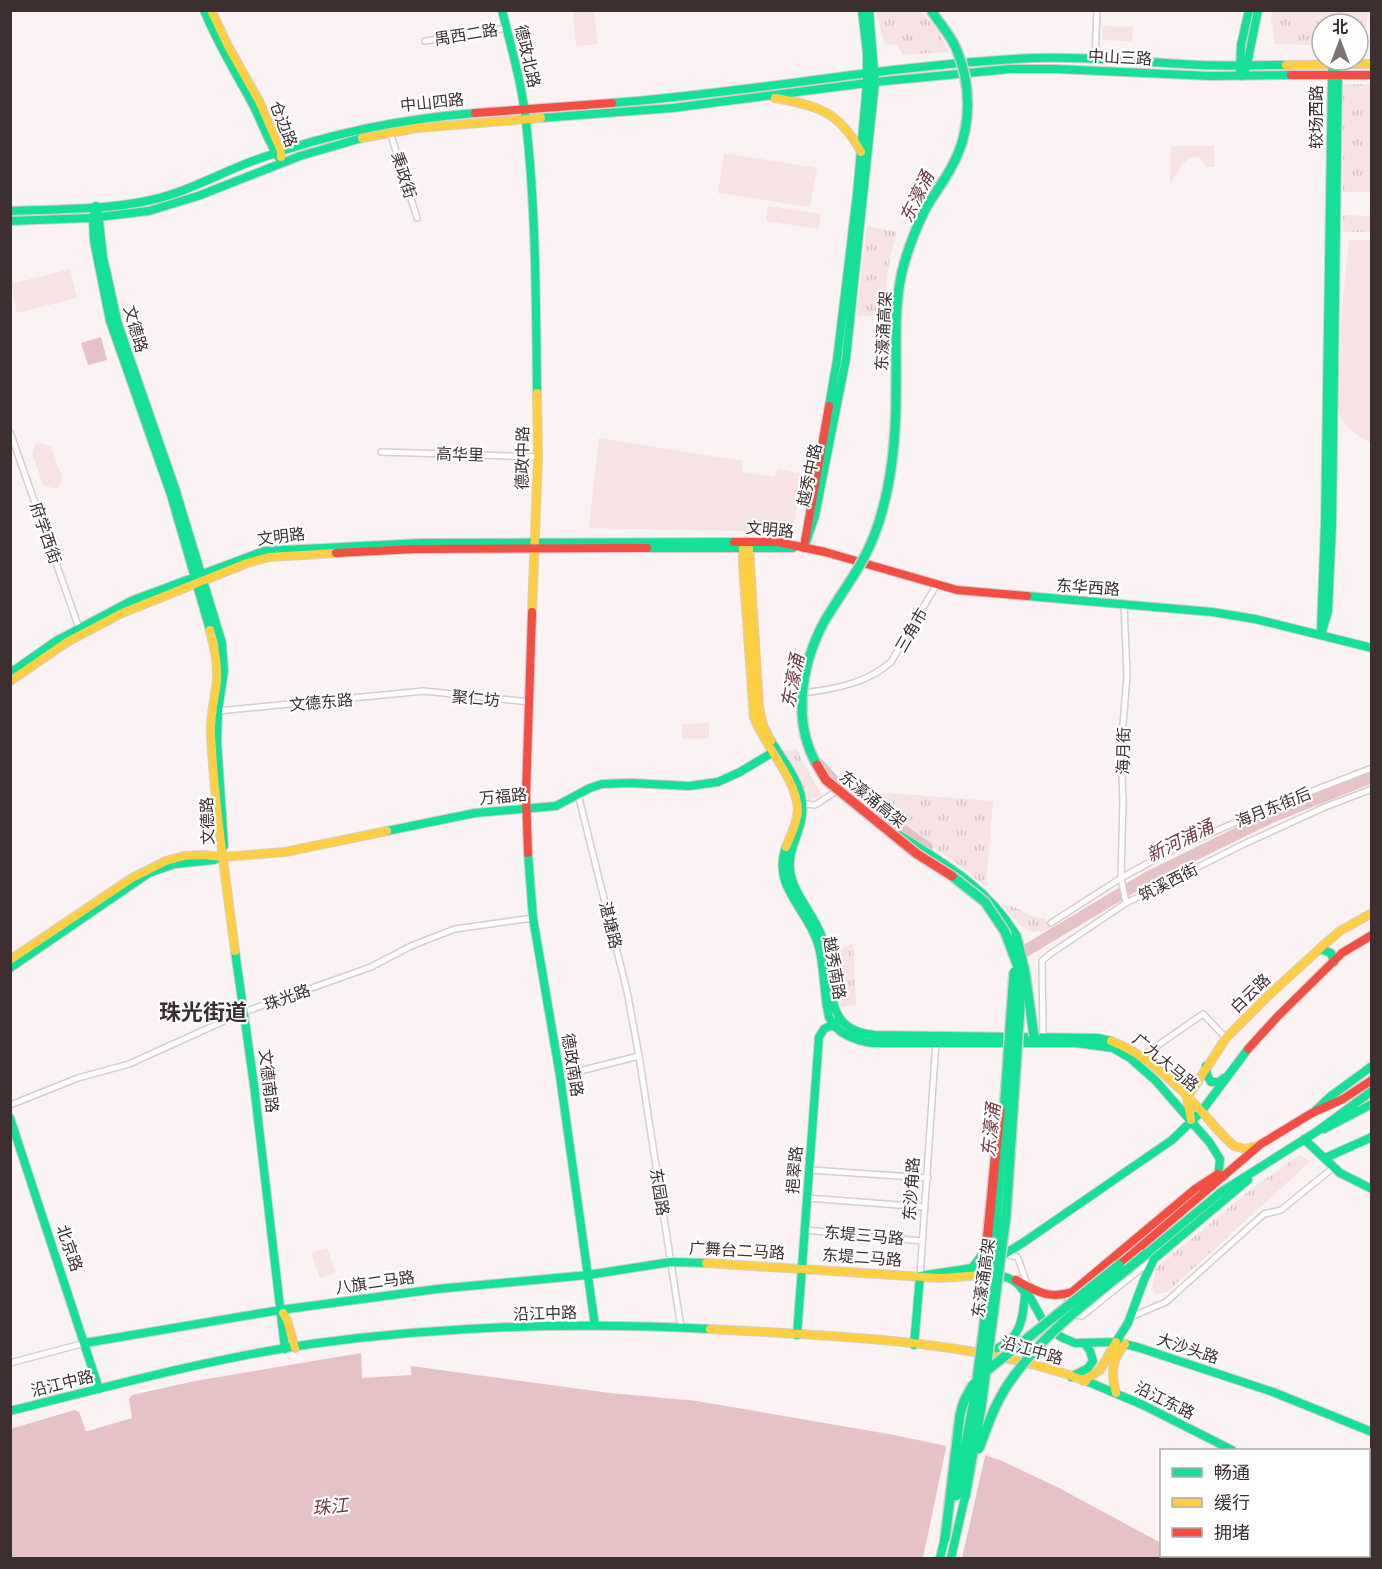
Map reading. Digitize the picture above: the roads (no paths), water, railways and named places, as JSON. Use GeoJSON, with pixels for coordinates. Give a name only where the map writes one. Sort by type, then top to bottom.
{"type":"FeatureCollection","features":[{"type":"Feature","properties":{"kind":"main road","name":"仓边路"},"geometry":{"type":"LineString","coordinates":[[204,10],[222,50],[282,162]]}},
{"type":"Feature","properties":{"kind":"main road","name":"仓边路"},"geometry":{"type":"LineString","coordinates":[[212,10],[228,46],[259,101],[277,152]]}},
{"type":"Feature","properties":{"kind":"main road","name":"德政北路"},"geometry":{"type":"LineString","coordinates":[[502,10],[524,109]]}},
{"type":"Feature","properties":{"kind":"main road"},"geometry":{"type":"LineString","coordinates":[[862,10],[871,71]]}},
{"type":"Feature","properties":{"kind":"main road"},"geometry":{"type":"LineString","coordinates":[[869,10],[871,83]]}},
{"type":"Feature","properties":{"kind":"main road","name":"东濠涌高架"},"geometry":{"type":"LineString","coordinates":[[929,10],[951,39],[962,62],[968,96],[964,133],[954,163],[921,220],[902,274],[896,318],[894,428],[889,470],[879,520],[862,564],[820,632],[809,664],[802,702],[804,738],[815,764],[832,786],[917,854],[963,883],[985,902],[1005,932],[1018,967],[1020,1007],[1006,1215],[981,1408],[961,1497]]}},
{"type":"Feature","properties":{"kind":"main road","name":"东濠涌高架"},"geometry":{"type":"LineString","coordinates":[[929,10],[961,64],[967,93],[966,124],[956,158],[927,205],[908,251],[900,279],[896,308],[894,425],[880,511],[865,556],[826,619],[816,640],[802,694],[801,723],[803,738],[810,756],[832,787],[917,856],[972,891],[986,905],[996,917],[1007,939],[1014,969],[1004,1041],[1002,1162],[961,1497]]}},
{"type":"Feature","properties":{"kind":"main road"},"geometry":{"type":"LineString","coordinates":[[1243,65],[1241,45],[1248,10]]}},
{"type":"Feature","properties":{"kind":"main road"},"geometry":{"type":"LineString","coordinates":[[1242,76],[1258,10]]}},
{"type":"Feature","properties":{"kind":"main road","name":"中山三路"},"geometry":{"type":"LineString","coordinates":[[871,83],[955,69],[1045,58],[1185,65],[1310,64]]}},
{"type":"Feature","properties":{"kind":"main road","name":"中山三路"},"geometry":{"type":"LineString","coordinates":[[972,67],[1242,76],[1371,75]]}},
{"type":"Feature","properties":{"kind":"main road","name":"中山三路"},"geometry":{"type":"LineString","coordinates":[[871,71],[955,69]]}},
{"type":"Feature","properties":{"kind":"main road","name":"中山四路"},"geometry":{"type":"LineString","coordinates":[[10,211],[133,204],[169,196],[277,152],[395,121],[650,100],[871,71]]}},
{"type":"Feature","properties":{"kind":"main road","name":"较场西路"},"geometry":{"type":"LineString","coordinates":[[1321,635],[1335,72]]}},
{"type":"Feature","properties":{"kind":"main road","name":"中山四路"},"geometry":{"type":"LineString","coordinates":[[10,221],[96,218],[132,214],[170,206],[282,162],[390,132],[432,126],[667,109],[871,83]]}},
{"type":"Feature","properties":{"kind":"main road","name":"越秀中路"},"geometry":{"type":"LineString","coordinates":[[804,548],[839,342],[871,83]]}},
{"type":"Feature","properties":{"kind":"main road","name":"越秀中路"},"geometry":{"type":"LineString","coordinates":[[804,548],[815,516],[844,371],[861,228],[871,83]]}},
{"type":"Feature","properties":{"kind":"main road"},"geometry":{"type":"LineString","coordinates":[[765,96],[798,102],[832,114],[850,131],[861,152]]}},
{"type":"Feature","properties":{"kind":"main road","name":"德政中路"},"geometry":{"type":"LineString","coordinates":[[524,109],[535,269],[538,457],[526,809]]}},
{"type":"Feature","properties":{"kind":"main road","name":"文德路"},"geometry":{"type":"LineString","coordinates":[[96,206],[96,255],[110,321],[223,651],[224,671],[218,711],[218,753],[225,837],[223,856]]}},
{"type":"Feature","properties":{"kind":"main road","name":"文明路"},"geometry":{"type":"LineString","coordinates":[[10,673],[47,647],[199,578],[257,559],[279,555],[534,545],[746,546],[778,542],[804,548]]}},
{"type":"Feature","properties":{"kind":"main road","name":"越秀南路"},"geometry":{"type":"LineString","coordinates":[[746,546],[754,718],[763,741],[800,787],[804,804],[803,820],[792,851],[790,868],[794,883],[823,935],[830,966],[837,1022]]}},
{"type":"Feature","properties":{"kind":"main road","name":"东华西路"},"geometry":{"type":"LineString","coordinates":[[804,548],[968,591],[1212,612],[1255,619],[1371,648]]}},
{"type":"Feature","properties":{"kind":"main road","name":"文德路"},"geometry":{"type":"LineString","coordinates":[[199,578],[216,653],[217,680],[211,712],[211,748],[223,856]]}},
{"type":"Feature","properties":{"kind":"main road","name":"文明路"},"geometry":{"type":"LineString","coordinates":[[10,681],[80,631]]}},
{"type":"Feature","properties":{"kind":"main road","name":"越秀南路"},"geometry":{"type":"LineString","coordinates":[[773,752],[791,787],[797,808],[793,831],[783,858],[783,876],[817,941],[827,1008],[837,1022],[867,1034],[1004,1041],[1037,1039]]}},
{"type":"Feature","properties":{"kind":"main road","name":"万福路"},"geometry":{"type":"LineString","coordinates":[[10,960],[128,879],[151,867],[184,857],[285,852],[462,816],[556,806],[565,804],[596,785],[717,782],[744,770],[773,752]]}},
{"type":"Feature","properties":{"kind":"main road","name":"德政南路"},"geometry":{"type":"LineString","coordinates":[[526,809],[533,918],[560,1076],[595,1326]]}},
{"type":"Feature","properties":{"kind":"main road"},"geometry":{"type":"LineString","coordinates":[[870,816],[974,883],[1005,916],[1016,935],[1023,958],[1037,1039]]}},
{"type":"Feature","properties":{"kind":"main road","name":"万福路"},"geometry":{"type":"LineString","coordinates":[[10,968],[149,873],[175,864],[214,860],[223,856]]}},
{"type":"Feature","properties":{"kind":"main road","name":"文德南路"},"geometry":{"type":"LineString","coordinates":[[223,856],[280,1310],[290,1349]]}},
{"type":"Feature","properties":{"kind":"main road","name":"白云路"},"geometry":{"type":"LineString","coordinates":[[1187,1098],[1226,1038],[1320,949],[1340,932],[1371,913]]}},
{"type":"Feature","properties":{"kind":"main road"},"geometry":{"type":"LineString","coordinates":[[961,1278],[976,1272],[1005,1254],[1172,1140],[1201,1112],[1258,1038],[1334,962],[1355,944],[1371,936]]}},
{"type":"Feature","properties":{"kind":"main road"},"geometry":{"type":"LineString","coordinates":[[1320,949],[1331,952],[1334,962]]}},
{"type":"Feature","properties":{"kind":"main road","name":"挹翠路"},"geometry":{"type":"LineString","coordinates":[[796,1335],[819,1037],[824,1029],[837,1022]]}},
{"type":"Feature","properties":{"kind":"main road","name":"广九大马路"},"geometry":{"type":"LineString","coordinates":[[1037,1039],[1107,1039],[1124,1045],[1187,1098],[1234,1146],[1245,1149],[1261,1144]]}},
{"type":"Feature","properties":{"kind":"main road","name":"广九大马路"},"geometry":{"type":"LineString","coordinates":[[1037,1039],[1113,1047],[1121,1051],[1156,1081],[1217,1152],[1220,1159],[1219,1177]]}},
{"type":"Feature","properties":{"kind":"main road"},"geometry":{"type":"LineString","coordinates":[[920,1276],[972,1268],[982,1255],[987,1242],[1004,1041]]}},
{"type":"Feature","properties":{"kind":"main road"},"geometry":{"type":"LineString","coordinates":[[1206,1066],[1211,1082],[1219,1082],[1226,1077]]}},
{"type":"Feature","properties":{"kind":"main road"},"geometry":{"type":"LineString","coordinates":[[1312,1113],[1371,1066]]}},
{"type":"Feature","properties":{"kind":"main road"},"geometry":{"type":"LineString","coordinates":[[940,1558],[949,1513],[960,1415],[964,1401],[974,1383],[1119,1265],[1219,1177],[1261,1144],[1312,1113],[1343,1099],[1371,1080]]}},
{"type":"Feature","properties":{"kind":"main road"},"geometry":{"type":"LineString","coordinates":[[945,1539],[989,1418],[1029,1355],[1053,1331],[1150,1256],[1221,1192],[1316,1132],[1371,1091]]}},
{"type":"Feature","properties":{"kind":"main road"},"geometry":{"type":"LineString","coordinates":[[1187,1098],[1191,1122]]}},
{"type":"Feature","properties":{"kind":"main road"},"geometry":{"type":"LineString","coordinates":[[1316,1132],[1340,1122],[1371,1104]]}},
{"type":"Feature","properties":{"kind":"main road","name":"北京路"},"geometry":{"type":"LineString","coordinates":[[10,1118],[99,1389]]}},
{"type":"Feature","properties":{"kind":"main road"},"geometry":{"type":"LineString","coordinates":[[1325,1158],[1371,1137]]}},
{"type":"Feature","properties":{"kind":"main road"},"geometry":{"type":"LineString","coordinates":[[1304,1139],[1340,1173],[1371,1189]]}},
{"type":"Feature","properties":{"kind":"main road"},"geometry":{"type":"LineString","coordinates":[[920,1276],[961,1278],[1006,1275],[1041,1294],[1056,1298],[1072,1292],[1196,1189],[1219,1177]]}},
{"type":"Feature","properties":{"kind":"main road"},"geometry":{"type":"LineString","coordinates":[[1116,1393],[1112,1380],[1112,1366],[1132,1316],[1150,1256]]}},
{"type":"Feature","properties":{"kind":"main road","name":"八旗二马路"},"geometry":{"type":"LineString","coordinates":[[85,1343],[280,1310],[437,1289],[588,1275],[671,1262]]}},
{"type":"Feature","properties":{"kind":"main road","name":"广舞台二马路"},"geometry":{"type":"LineString","coordinates":[[671,1262],[732,1263],[802,1269]]}},
{"type":"Feature","properties":{"kind":"main road","name":"东堤二马路"},"geometry":{"type":"LineString","coordinates":[[802,1269],[920,1276]]}},
{"type":"Feature","properties":{"kind":"main road","name":"东沙角路"},"geometry":{"type":"LineString","coordinates":[[914,1345],[920,1276]]}},
{"type":"Feature","properties":{"kind":"main road"},"geometry":{"type":"LineString","coordinates":[[986,1353],[1002,1348],[1010,1342],[1020,1327],[1025,1293],[1016,1280]]}},
{"type":"Feature","properties":{"kind":"main road","name":"大沙头路"},"geometry":{"type":"LineString","coordinates":[[1016,1280],[1028,1292],[1047,1328],[1054,1334],[1075,1343],[1120,1343],[1273,1392],[1371,1432]]}},
{"type":"Feature","properties":{"kind":"main road","name":"沿江中路"},"geometry":{"type":"LineString","coordinates":[[10,1411],[178,1368],[354,1339],[595,1326],[681,1328],[796,1335],[986,1353],[1083,1381]]}},
{"type":"Feature","properties":{"kind":"main road"},"geometry":{"type":"LineString","coordinates":[[1083,1381],[1100,1370],[1120,1343]]}},
{"type":"Feature","properties":{"kind":"main road"},"geometry":{"type":"LineString","coordinates":[[1071,1377],[1089,1368],[1092,1364],[1092,1353],[1085,1344]]}},
{"type":"Feature","properties":{"kind":"main road","name":"沿江东路"},"geometry":{"type":"LineString","coordinates":[[1083,1381],[1174,1419],[1230,1449]]}},
{"type":"Feature","properties":{"kind":"main road"},"geometry":{"type":"LineString","coordinates":[[10,1417],[83,1398],[99,1389]]}},
{"type":"Feature","properties":{"kind":"main road"},"geometry":{"type":"LineString","coordinates":[[951,1558],[961,1497]]}},
{"type":"Feature","properties":{"kind":"street"},"geometry":{"type":"LineString","coordinates":[[1095,60],[1097,10]]}},
{"type":"Feature","properties":{"kind":"street","name":"禺西二路"},"geometry":{"type":"LineString","coordinates":[[425,41],[507,28]]}},
{"type":"Feature","properties":{"kind":"street","name":"秉政街"},"geometry":{"type":"LineString","coordinates":[[390,132],[417,218]]}},
{"type":"Feature","properties":{"kind":"street","name":"府学西街"},"geometry":{"type":"LineString","coordinates":[[10,432],[80,631]]}},
{"type":"Feature","properties":{"kind":"street","name":"高华里"},"geometry":{"type":"LineString","coordinates":[[381,452],[538,457]]}},
{"type":"Feature","properties":{"kind":"street","name":"三角市"},"geometry":{"type":"LineString","coordinates":[[810,692],[833,690],[853,684],[884,668],[891,662],[937,584]]}},
{"type":"Feature","properties":{"kind":"street","name":"海月街"},"geometry":{"type":"LineString","coordinates":[[1124,604],[1127,675],[1121,750],[1121,881],[1126,901]]}},
{"type":"Feature","properties":{"kind":"street","name":"聚仁坊"},"geometry":{"type":"LineString","coordinates":[[424,692],[529,702]]}},
{"type":"Feature","properties":{"kind":"street","name":"文德东路"},"geometry":{"type":"LineString","coordinates":[[218,711],[424,692]]}},
{"type":"Feature","properties":{"kind":"street","name":"海月东街后"},"geometry":{"type":"LineString","coordinates":[[1051,923],[1172,850],[1223,827],[1371,768]]}},
{"type":"Feature","properties":{"kind":"street"},"geometry":{"type":"LineString","coordinates":[[804,804],[815,805],[846,785]]}},
{"type":"Feature","properties":{"kind":"street","name":"筑溪西街"},"geometry":{"type":"LineString","coordinates":[[1037,1039],[1042,961],[1126,901],[1323,807],[1371,789]]}},
{"type":"Feature","properties":{"kind":"street","name":"湛塘路"},"geometry":{"type":"LineString","coordinates":[[578,794],[619,955],[639,1056]]}},
{"type":"Feature","properties":{"kind":"street","name":"珠光路"},"geometry":{"type":"LineString","coordinates":[[10,1106],[78,1078],[129,1064],[244,1012],[371,967],[411,946],[455,929],[533,918]]}},
{"type":"Feature","properties":{"kind":"street"},"geometry":{"type":"LineString","coordinates":[[1141,1057],[1203,1014],[1226,1038]]}},
{"type":"Feature","properties":{"kind":"street","name":"东沙角路"},"geometry":{"type":"LineString","coordinates":[[920,1276],[936,1039]]}},
{"type":"Feature","properties":{"kind":"street"},"geometry":{"type":"LineString","coordinates":[[560,1076],[639,1056]]}},
{"type":"Feature","properties":{"kind":"street","name":"东园路"},"geometry":{"type":"LineString","coordinates":[[639,1056],[681,1328]]}},
{"type":"Feature","properties":{"kind":"street"},"geometry":{"type":"LineString","coordinates":[[1132,1316],[1166,1302],[1264,1214],[1281,1210],[1334,1167]]}},
{"type":"Feature","properties":{"kind":"street"},"geometry":{"type":"LineString","coordinates":[[810,1170],[928,1178]]}},
{"type":"Feature","properties":{"kind":"street"},"geometry":{"type":"LineString","coordinates":[[807,1198],[925,1207]]}},
{"type":"Feature","properties":{"kind":"street","name":"东堤三马路"},"geometry":{"type":"LineString","coordinates":[[805,1230],[922,1241]]}},
{"type":"Feature","properties":{"kind":"street"},"geometry":{"type":"LineString","coordinates":[[1005,1254],[1017,1257],[1024,1278],[1031,1288]]}},
{"type":"Feature","properties":{"kind":"street"},"geometry":{"type":"LineString","coordinates":[[1072,1292],[1068,1296],[1068,1304],[1076,1315],[1082,1316],[1150,1256]]}},
{"type":"Feature","properties":{"kind":"street"},"geometry":{"type":"LineString","coordinates":[[10,1363],[85,1343]]}},
{"type":"Feature","properties":{"kind":"water"},"geometry":{"type":"Polygon","coordinates":[[[101,337],[107,360],[88,365],[81,343],[101,337]]]}},
{"type":"Feature","properties":{"kind":"water","name":"珠江"},"geometry":{"type":"Polygon","coordinates":[[[361,1353],[362,1378],[411,1375],[411,1366],[610,1393],[697,1401],[894,1435],[970,1451],[1000,1460],[1059,1488],[1160,1542],[1160,1557],[1192,1558],[11,1558],[10,1429],[75,1410],[79,1412],[86,1431],[88,1431],[132,1418],[129,1399],[132,1395],[195,1381],[361,1353]]]}},
{"type":"Feature","properties":{"kind":"waterway","name":"东濠涌"},"geometry":{"type":"LineString","coordinates":[[818,764],[835,782],[927,848]]}},
{"type":"Feature","properties":{"kind":"waterway","name":"新河浦涌"},"geometry":{"type":"LineString","coordinates":[[1015,957],[1147,878],[1269,818],[1372,777]]}},
{"type":"Feature","properties":{"kind":"district","name":"珠光街道"},"geometry":{"type":"Point","coordinates":[203,1012]}}]}
